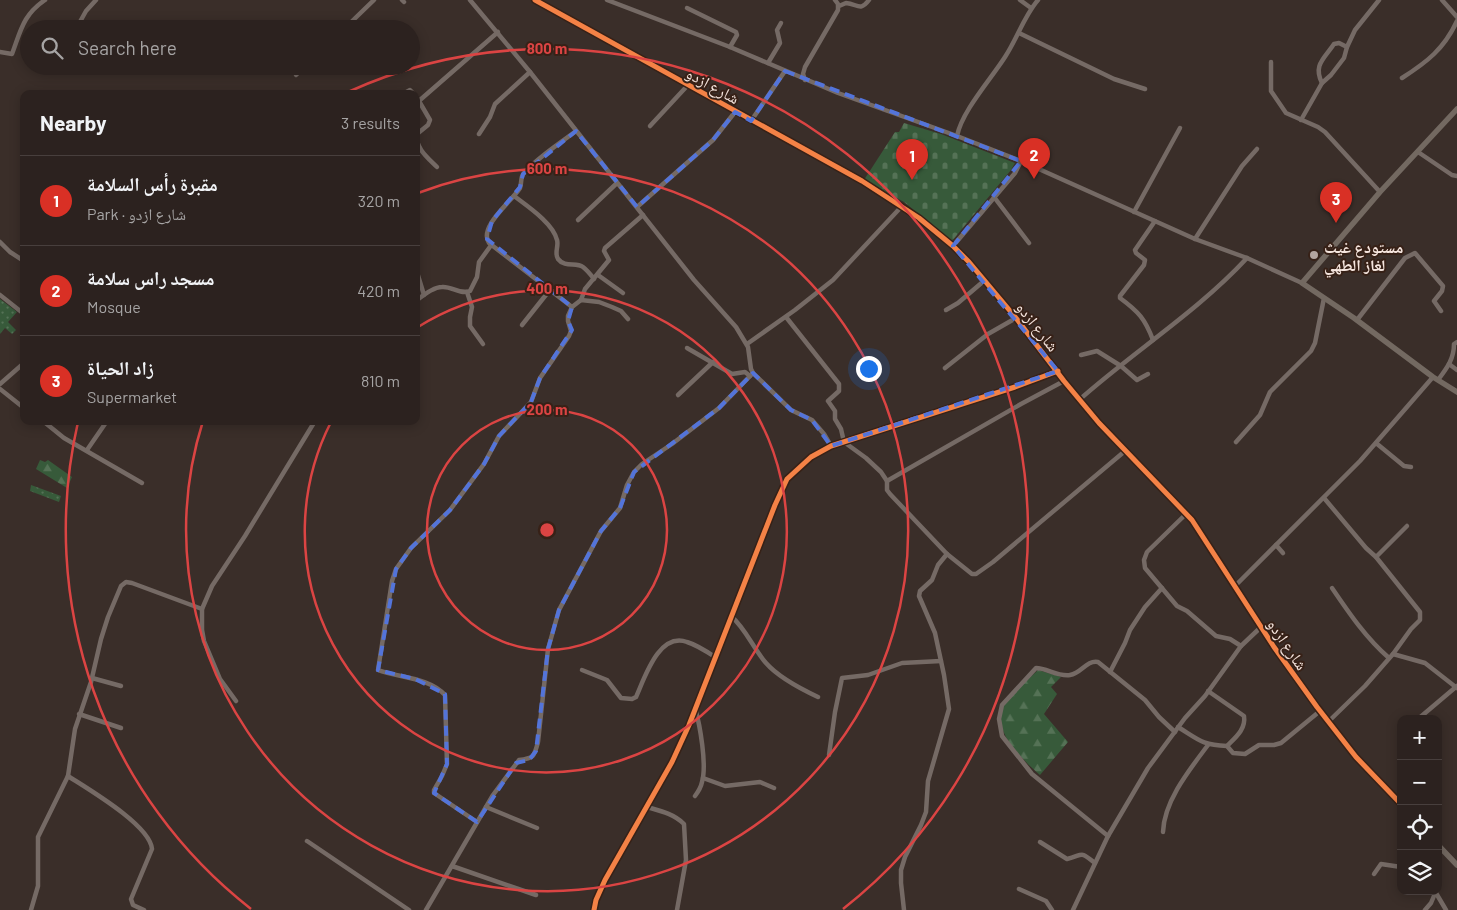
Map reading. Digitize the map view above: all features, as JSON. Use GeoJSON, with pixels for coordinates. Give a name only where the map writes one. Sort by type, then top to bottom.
{"type":"FeatureCollection","features":[{"type":"Feature","properties":{"kind":"street"},"geometry":{"type":"LineString","coordinates":[[26,20],[31,10],[45,0]]}},
{"type":"Feature","properties":{"kind":"street"},"geometry":{"type":"LineString","coordinates":[[81,20],[96,0]]}},
{"type":"Feature","properties":{"kind":"street"},"geometry":{"type":"LineString","coordinates":[[353,20],[374,0]]}},
{"type":"Feature","properties":{"kind":"street"},"geometry":{"type":"LineString","coordinates":[[470,0],[498,32],[694,280],[736,327],[747,344],[752,374]]}},
{"type":"Feature","properties":{"kind":"street","name":"شارع ازدو"},"geometry":{"type":"LineString","coordinates":[[535,0],[862,181],[902,206],[952,246],[985,280],[1079,400],[1186,514],[1203,535],[1274,648],[1328,722],[1356,757],[1397,800]]}},
{"type":"Feature","properties":{"kind":"street"},"geometry":{"type":"LineString","coordinates":[[607,0],[730,47],[805,80],[1021,161],[1196,239],[1247,258],[1302,283],[1357,320],[1435,379],[1457,392]]}},
{"type":"Feature","properties":{"kind":"street"},"geometry":{"type":"LineString","coordinates":[[835,0],[839,6]]}},
{"type":"Feature","properties":{"kind":"street"},"geometry":{"type":"LineString","coordinates":[[805,80],[803,74],[805,67],[834,20],[839,6],[846,3],[863,7],[869,0]]}},
{"type":"Feature","properties":{"kind":"street"},"geometry":{"type":"LineString","coordinates":[[1020,0],[1031,8]]}},
{"type":"Feature","properties":{"kind":"street"},"geometry":{"type":"LineString","coordinates":[[957,136],[966,114],[990,81],[1019,33],[1031,8],[1038,0]]}},
{"type":"Feature","properties":{"kind":"street"},"geometry":{"type":"LineString","coordinates":[[1301,120],[1322,83],[1340,65],[1355,30],[1379,0]]}},
{"type":"Feature","properties":{"kind":"street"},"geometry":{"type":"LineString","coordinates":[[1442,0],[1457,17]]}},
{"type":"Feature","properties":{"kind":"street"},"geometry":{"type":"LineString","coordinates":[[687,8],[736,32],[737,35],[730,47]]}},
{"type":"Feature","properties":{"kind":"street"},"geometry":{"type":"LineString","coordinates":[[1402,78],[1424,64],[1445,43],[1457,21]]}},
{"type":"Feature","properties":{"kind":"street"},"geometry":{"type":"LineString","coordinates":[[768,63],[780,43],[777,30],[781,22]]}},
{"type":"Feature","properties":{"kind":"street"},"geometry":{"type":"LineString","coordinates":[[420,131],[430,122],[420,100],[498,32]]}},
{"type":"Feature","properties":{"kind":"street"},"geometry":{"type":"LineString","coordinates":[[1019,33],[1114,79],[1145,89]]}},
{"type":"Feature","properties":{"kind":"street"},"geometry":{"type":"LineString","coordinates":[[0,52],[12,54],[20,34]]}},
{"type":"Feature","properties":{"kind":"street"},"geometry":{"type":"LineString","coordinates":[[1322,83],[1318,69],[1334,44],[1339,43],[1347,47]]}},
{"type":"Feature","properties":{"kind":"street"},"geometry":{"type":"LineString","coordinates":[[1271,62],[1271,91],[1282,110],[1325,132],[1380,192]]}},
{"type":"Feature","properties":{"kind":"street"},"geometry":{"type":"LineString","coordinates":[[751,121],[785,71]]}},
{"type":"Feature","properties":{"kind":"street"},"geometry":{"type":"LineString","coordinates":[[480,134],[495,104],[530,72]]}},
{"type":"Feature","properties":{"kind":"street"},"geometry":{"type":"LineString","coordinates":[[650,126],[688,85]]}},
{"type":"Feature","properties":{"kind":"street"},"geometry":{"type":"LineString","coordinates":[[1302,283],[1380,192],[1457,109]]}},
{"type":"Feature","properties":{"kind":"street"},"geometry":{"type":"LineString","coordinates":[[637,207],[713,140],[735,112]]}},
{"type":"Feature","properties":{"kind":"street"},"geometry":{"type":"LineString","coordinates":[[1134,212],[1180,128]]}},
{"type":"Feature","properties":{"kind":"street"},"geometry":{"type":"LineString","coordinates":[[572,308],[487,239],[492,221],[520,187],[523,174],[576,131]]}},
{"type":"Feature","properties":{"kind":"street"},"geometry":{"type":"LineString","coordinates":[[420,146],[425,156],[437,167]]}},
{"type":"Feature","properties":{"kind":"street"},"geometry":{"type":"LineString","coordinates":[[1196,239],[1242,166],[1257,149]]}},
{"type":"Feature","properties":{"kind":"street"},"geometry":{"type":"LineString","coordinates":[[1418,152],[1452,175],[1457,176]]}},
{"type":"Feature","properties":{"kind":"street"},"geometry":{"type":"LineString","coordinates":[[952,246],[994,198],[1015,172],[1021,161]]}},
{"type":"Feature","properties":{"kind":"street"},"geometry":{"type":"LineString","coordinates":[[578,220],[617,183]]}},
{"type":"Feature","properties":{"kind":"street"},"geometry":{"type":"LineString","coordinates":[[514,196],[539,215],[556,237],[558,243],[556,254],[564,264],[583,266],[596,277],[622,293]]}},
{"type":"Feature","properties":{"kind":"street"},"geometry":{"type":"LineString","coordinates":[[994,198],[1029,243]]}},
{"type":"Feature","properties":{"kind":"street"},"geometry":{"type":"LineString","coordinates":[[747,344],[786,317],[833,280],[902,206]]}},
{"type":"Feature","properties":{"kind":"street"},"geometry":{"type":"LineString","coordinates":[[477,822],[434,793],[447,764],[445,695],[428,684],[378,670],[386,610],[396,569],[411,548],[450,510],[484,464],[499,436],[531,402],[540,378],[569,336],[571,331],[568,321],[572,308],[581,300],[581,295],[609,260],[604,251],[605,248],[644,215]]}},
{"type":"Feature","properties":{"kind":"street"},"geometry":{"type":"LineString","coordinates":[[1153,340],[1146,322],[1120,296],[1144,265],[1145,260],[1135,250],[1155,221]]}},
{"type":"Feature","properties":{"kind":"street"},"geometry":{"type":"LineString","coordinates":[[0,242],[10,252],[20,258]]}},
{"type":"Feature","properties":{"kind":"street"},"geometry":{"type":"LineString","coordinates":[[420,298],[443,286],[462,292],[470,291],[477,277],[479,262],[492,244]]}},
{"type":"Feature","properties":{"kind":"street"},"geometry":{"type":"LineString","coordinates":[[1357,320],[1406,258],[1415,253],[1443,286],[1442,291],[1434,301],[1441,311]]}},
{"type":"Feature","properties":{"kind":"street"},"geometry":{"type":"LineString","coordinates":[[1079,400],[1177,323],[1247,258]]}},
{"type":"Feature","properties":{"kind":"street"},"geometry":{"type":"LineString","coordinates":[[946,310],[958,303],[985,280]]}},
{"type":"Feature","properties":{"kind":"street"},"geometry":{"type":"LineString","coordinates":[[420,282],[424,296]]}},
{"type":"Feature","properties":{"kind":"street"},"geometry":{"type":"LineString","coordinates":[[522,325],[549,291]]}},
{"type":"Feature","properties":{"kind":"street"},"geometry":{"type":"LineString","coordinates":[[467,292],[472,307],[470,326],[483,344]]}},
{"type":"Feature","properties":{"kind":"street"},"geometry":{"type":"LineString","coordinates":[[0,295],[20,311]]}},
{"type":"Feature","properties":{"kind":"street"},"geometry":{"type":"LineString","coordinates":[[1236,442],[1260,414],[1270,392],[1311,351],[1317,334],[1324,298]]}},
{"type":"Feature","properties":{"kind":"street"},"geometry":{"type":"LineString","coordinates":[[581,300],[599,302],[612,307],[621,311],[628,319]]}},
{"type":"Feature","properties":{"kind":"street"},"geometry":{"type":"LineString","coordinates":[[786,317],[840,384],[838,390],[828,401],[835,411],[835,419],[841,429],[844,442],[881,472],[887,481],[886,490],[947,554],[972,574],[976,574],[993,562],[1125,450]]}},
{"type":"Feature","properties":{"kind":"street"},"geometry":{"type":"LineString","coordinates":[[945,368],[988,334],[1016,318]]}},
{"type":"Feature","properties":{"kind":"street"},"geometry":{"type":"LineString","coordinates":[[1235,586],[1324,498],[1450,364],[1454,355],[1454,344],[1457,342]]}},
{"type":"Feature","properties":{"kind":"street"},"geometry":{"type":"LineString","coordinates":[[687,348],[732,374],[745,372],[752,374],[791,410],[812,420],[831,446]]}},
{"type":"Feature","properties":{"kind":"street"},"geometry":{"type":"LineString","coordinates":[[1080,355],[1097,351],[1121,366],[1137,380],[1148,374]]}},
{"type":"Feature","properties":{"kind":"street"},"geometry":{"type":"LineString","coordinates":[[678,395],[713,362]]}},
{"type":"Feature","properties":{"kind":"street"},"geometry":{"type":"LineString","coordinates":[[1450,364],[1457,370]]}},
{"type":"Feature","properties":{"kind":"street"},"geometry":{"type":"LineString","coordinates":[[0,384],[20,366]]}},
{"type":"Feature","properties":{"kind":"street"},"geometry":{"type":"LineString","coordinates":[[594,910],[596,900],[605,880],[672,762],[786,478],[811,457],[831,446],[1016,387],[1058,371]]}},
{"type":"Feature","properties":{"kind":"street"},"geometry":{"type":"LineString","coordinates":[[426,910],[486,807],[516,763],[519,760],[529,760],[536,751],[548,648],[559,610],[601,531],[620,508],[626,485],[634,472],[642,464],[719,408],[752,374]]}},
{"type":"Feature","properties":{"kind":"street"},"geometry":{"type":"LineString","coordinates":[[887,481],[1021,404],[1064,382]]}},
{"type":"Feature","properties":{"kind":"street"},"geometry":{"type":"LineString","coordinates":[[0,389],[20,405]]}},
{"type":"Feature","properties":{"kind":"street"},"geometry":{"type":"LineString","coordinates":[[48,425],[64,438],[142,483]]}},
{"type":"Feature","properties":{"kind":"street"},"geometry":{"type":"LineString","coordinates":[[87,450],[104,425]]}},
{"type":"Feature","properties":{"kind":"street"},"geometry":{"type":"LineString","coordinates":[[236,702],[220,679],[204,641],[202,609],[212,586],[313,425]]}},
{"type":"Feature","properties":{"kind":"street"},"geometry":{"type":"LineString","coordinates":[[1376,443],[1404,466],[1411,467]]}},
{"type":"Feature","properties":{"kind":"street"},"geometry":{"type":"LineString","coordinates":[[1324,498],[1366,548],[1376,557],[1421,615],[1420,620],[1411,628],[1391,656],[1365,686],[1328,722]]}},
{"type":"Feature","properties":{"kind":"street"},"geometry":{"type":"LineString","coordinates":[[1186,514],[1145,556],[1144,564],[1178,606],[1187,611],[1216,636],[1230,639],[1241,646]]}},
{"type":"Feature","properties":{"kind":"street"},"geometry":{"type":"LineString","coordinates":[[1376,557],[1407,526]]}},
{"type":"Feature","properties":{"kind":"street"},"geometry":{"type":"LineString","coordinates":[[1276,545],[1283,552]]}},
{"type":"Feature","properties":{"kind":"street"},"geometry":{"type":"LineString","coordinates":[[904,910],[901,870],[926,812],[928,780],[948,709],[941,661],[931,622],[919,596],[920,591],[932,580],[938,565],[947,554]]}},
{"type":"Feature","properties":{"kind":"street"},"geometry":{"type":"LineString","coordinates":[[31,910],[38,886],[38,838],[68,776],[78,714],[92,678],[108,617],[121,586],[126,582],[132,583],[202,609]]}},
{"type":"Feature","properties":{"kind":"street"},"geometry":{"type":"LineString","coordinates":[[1110,672],[1130,630],[1162,588]]}},
{"type":"Feature","properties":{"kind":"street"},"geometry":{"type":"LineString","coordinates":[[1332,588],[1375,646],[1391,656],[1425,663],[1457,687],[1423,715]]}},
{"type":"Feature","properties":{"kind":"street"},"geometry":{"type":"LineString","coordinates":[[731,616],[741,625],[767,665],[802,689],[818,697]]}},
{"type":"Feature","properties":{"kind":"street"},"geometry":{"type":"LineString","coordinates":[[1073,910],[1108,836],[1148,768],[1241,646],[1261,627]]}},
{"type":"Feature","properties":{"kind":"street"},"geometry":{"type":"LineString","coordinates":[[582,670],[607,680],[621,698],[632,699],[636,697],[657,654],[671,641],[686,641],[715,657]]}},
{"type":"Feature","properties":{"kind":"street"},"geometry":{"type":"LineString","coordinates":[[829,755],[836,702],[842,678],[868,675],[902,663],[941,661]]}},
{"type":"Feature","properties":{"kind":"street"},"geometry":{"type":"LineString","coordinates":[[1108,836],[1026,768],[1002,736],[999,719],[1004,700],[1036,668],[1069,675],[1077,673],[1087,664],[1094,661],[1098,662],[1145,700],[1159,717],[1208,745],[1227,746],[1233,753],[1245,754],[1260,745],[1278,744],[1320,711]]}},
{"type":"Feature","properties":{"kind":"street"},"geometry":{"type":"LineString","coordinates":[[92,678],[120,686]]}},
{"type":"Feature","properties":{"kind":"street"},"geometry":{"type":"LineString","coordinates":[[1208,691],[1244,716],[1244,726],[1227,746]]}},
{"type":"Feature","properties":{"kind":"street"},"geometry":{"type":"LineString","coordinates":[[695,708],[702,739],[703,778],[695,796]]}},
{"type":"Feature","properties":{"kind":"street"},"geometry":{"type":"LineString","coordinates":[[78,714],[121,728]]}},
{"type":"Feature","properties":{"kind":"street"},"geometry":{"type":"LineString","coordinates":[[1163,832],[1163,820],[1169,807],[1188,772],[1208,745]]}},
{"type":"Feature","properties":{"kind":"street"},"geometry":{"type":"LineString","coordinates":[[68,776],[124,814],[149,840],[152,849],[131,899],[133,905],[144,910]]}},
{"type":"Feature","properties":{"kind":"street"},"geometry":{"type":"LineString","coordinates":[[703,778],[726,786],[760,782],[774,788]]}},
{"type":"Feature","properties":{"kind":"street"},"geometry":{"type":"LineString","coordinates":[[486,807],[537,828]]}},
{"type":"Feature","properties":{"kind":"street"},"geometry":{"type":"LineString","coordinates":[[647,807],[662,810],[684,824],[686,860],[676,910]]}},
{"type":"Feature","properties":{"kind":"street"},"geometry":{"type":"LineString","coordinates":[[307,841],[409,910]]}},
{"type":"Feature","properties":{"kind":"street"},"geometry":{"type":"LineString","coordinates":[[1040,842],[1067,859],[1077,854],[1082,854],[1095,863]]}},
{"type":"Feature","properties":{"kind":"street"},"geometry":{"type":"LineString","coordinates":[[1442,849],[1457,865]]}},
{"type":"Feature","properties":{"kind":"street"},"geometry":{"type":"LineString","coordinates":[[1374,874],[1381,864],[1397,866]]}},
{"type":"Feature","properties":{"kind":"street"},"geometry":{"type":"LineString","coordinates":[[452,866],[536,895]]}},
{"type":"Feature","properties":{"kind":"street"},"geometry":{"type":"LineString","coordinates":[[1019,890],[1046,901],[1052,910]]}},
{"type":"Feature","properties":{"kind":"street"},"geometry":{"type":"LineString","coordinates":[[1425,910],[1435,895]]}},
{"type":"Feature","properties":{"kind":"street"},"geometry":{"type":"LineString","coordinates":[[1438,895],[1446,910]]}},
{"type":"Feature","properties":{"kind":"highlighted area"},"geometry":{"type":"Polygon","coordinates":[[[785,71],[1021,161],[953,246],[1058,371],[831,446],[812,420],[791,410],[753,373],[719,408],[634,472],[620,508],[601,531],[559,610],[548,649],[536,751],[529,760],[516,763],[477,822],[434,793],[447,764],[445,694],[415,679],[378,670],[396,569],[411,548],[450,510],[484,464],[499,436],[531,402],[540,378],[572,330],[568,321],[572,307],[487,239],[492,221],[520,187],[523,174],[576,131],[637,207],[713,140],[735,112],[751,121],[785,71]]]}},
{"type":"Feature","properties":{"kind":"green space"},"geometry":{"type":"Polygon","coordinates":[[[904,123],[941,134],[1015,163],[952,241],[904,202],[864,180],[895,132],[899,132],[904,123]]]}},
{"type":"Feature","properties":{"kind":"green space"},"geometry":{"type":"Polygon","coordinates":[[[0,299],[17,312],[8,322],[16,330],[12,334],[5,328],[0,334],[0,299]]]}},
{"type":"Feature","properties":{"kind":"green space"},"geometry":{"type":"Polygon","coordinates":[[[40,460],[45,462],[48,460],[72,477],[67,488],[36,469],[40,460]]]}},
{"type":"Feature","properties":{"kind":"green space"},"geometry":{"type":"Polygon","coordinates":[[[31,485],[61,496],[59,502],[30,491],[31,485]]]}},
{"type":"Feature","properties":{"kind":"green space"},"geometry":{"type":"Polygon","coordinates":[[[1038,670],[1061,677],[1051,687],[1057,694],[1044,714],[1068,742],[1040,775],[1010,744],[1001,724],[1001,714],[1007,700],[1038,670]]]}},
{"type":"Feature","properties":{"kind":"cycle path"},"geometry":{"type":"LineString","coordinates":[[535,0],[862,181],[919,218],[953,246],[969,262],[1016,318],[1099,423],[1192,520],[1274,647],[1317,707],[1356,757],[1397,800]]}},
{"type":"Feature","properties":{"kind":"cycle path"},"geometry":{"type":"LineString","coordinates":[[594,910],[596,900],[605,880],[672,762],[689,725],[775,505],[787,479],[811,457],[831,446],[1015,387],[1058,371]]}},
{"type":"Feature","properties":{"kind":"place","name":"مسجد راس سلامة"},"geometry":{"type":"Point","coordinates":[1034,179]}},
{"type":"Feature","properties":{"kind":"place","name":"مقبرة رأس السلامة"},"geometry":{"type":"Point","coordinates":[912,180]}},
{"type":"Feature","properties":{"kind":"place","name":"زاد الحياة"},"geometry":{"type":"Point","coordinates":[1336,223]}},
{"type":"Feature","properties":{"kind":"place","name":"مستودع غيث لغاز الطهي"},"geometry":{"type":"Point","coordinates":[1314,255]}}]}
